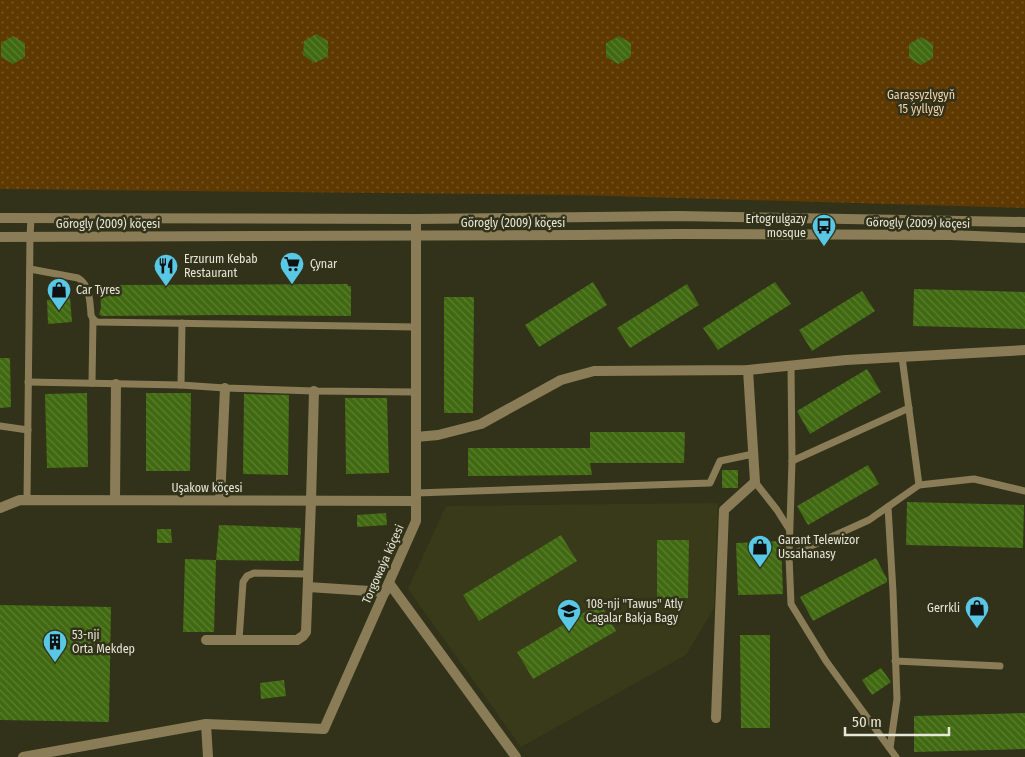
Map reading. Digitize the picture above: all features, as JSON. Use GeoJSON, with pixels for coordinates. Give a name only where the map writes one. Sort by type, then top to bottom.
{"type":"FeatureCollection","features":[{"type":"Feature","properties":{"kind":"street","name":"Görogly (2009) köçesi"},"geometry":{"type":"LineString","coordinates":[[0,218],[416,219],[678,216],[1025,222]]}},
{"type":"Feature","properties":{"kind":"street","name":"Torgowaýa köçesi"},"geometry":{"type":"LineString","coordinates":[[206,724],[324,729],[416,521],[416,219]]}},
{"type":"Feature","properties":{"kind":"street","name":"Görogly (2009) köçesi"},"geometry":{"type":"LineString","coordinates":[[0,237],[697,234],[940,235],[1025,238]]}},
{"type":"Feature","properties":{"kind":"street"},"geometry":{"type":"LineString","coordinates":[[416,437],[438,435],[481,424],[561,380],[594,371],[748,370],[846,360],[1025,350]]}},
{"type":"Feature","properties":{"kind":"street"},"geometry":{"type":"LineString","coordinates":[[716,718],[724,510],[754,482],[748,370]]}},
{"type":"Feature","properties":{"kind":"street"},"geometry":{"type":"LineString","coordinates":[[115,500],[116,384]]}},
{"type":"Feature","properties":{"kind":"street"},"geometry":{"type":"LineString","coordinates":[[220,500],[224,388]]}},
{"type":"Feature","properties":{"kind":"street"},"geometry":{"type":"LineString","coordinates":[[206,640],[297,640],[306,632],[314,391]]}},
{"type":"Feature","properties":{"kind":"street","name":"Uşakow köçesi"},"geometry":{"type":"LineString","coordinates":[[0,508],[20,500],[311,501],[416,497]]}},
{"type":"Feature","properties":{"kind":"street"},"geometry":{"type":"LineString","coordinates":[[308,587],[387,587],[516,757]]}},
{"type":"Feature","properties":{"kind":"street"},"geometry":{"type":"LineString","coordinates":[[23,757],[206,724],[208,757]]}},
{"type":"Feature","properties":{"kind":"lane"},"geometry":{"type":"LineString","coordinates":[[27,500],[31,218]]}},
{"type":"Feature","properties":{"kind":"lane"},"geometry":{"type":"LineString","coordinates":[[30,269],[78,278],[84,281],[93,319],[92,383]]}},
{"type":"Feature","properties":{"kind":"lane"},"geometry":{"type":"LineString","coordinates":[[93,319],[97,322],[416,327]]}},
{"type":"Feature","properties":{"kind":"lane"},"geometry":{"type":"LineString","coordinates":[[181,385],[182,323]]}},
{"type":"Feature","properties":{"kind":"lane"},"geometry":{"type":"LineString","coordinates":[[902,357],[919,485]]}},
{"type":"Feature","properties":{"kind":"lane"},"geometry":{"type":"LineString","coordinates":[[792,366],[789,556],[791,604],[826,661],[896,757]]}},
{"type":"Feature","properties":{"kind":"lane"},"geometry":{"type":"LineString","coordinates":[[28,382],[181,385],[314,391],[416,392]]}},
{"type":"Feature","properties":{"kind":"lane"},"geometry":{"type":"LineString","coordinates":[[792,461],[909,408]]}},
{"type":"Feature","properties":{"kind":"lane"},"geometry":{"type":"LineString","coordinates":[[0,426],[28,430]]}},
{"type":"Feature","properties":{"kind":"lane"},"geometry":{"type":"LineString","coordinates":[[416,497],[710,483],[720,461],[753,454]]}},
{"type":"Feature","properties":{"kind":"lane"},"geometry":{"type":"LineString","coordinates":[[789,556],[869,520],[919,485],[974,480],[1025,491]]}},
{"type":"Feature","properties":{"kind":"lane"},"geometry":{"type":"LineString","coordinates":[[754,482],[790,529]]}},
{"type":"Feature","properties":{"kind":"lane"},"geometry":{"type":"LineString","coordinates":[[888,507],[896,699],[890,748]]}},
{"type":"Feature","properties":{"kind":"lane"},"geometry":{"type":"LineString","coordinates":[[240,640],[243,582],[247,576],[254,574],[308,574]]}},
{"type":"Feature","properties":{"kind":"lane"},"geometry":{"type":"LineString","coordinates":[[895,661],[1000,666]]}},
{"type":"Feature","properties":{"kind":"shaded area","name":"108-nji \"Tawus\" Atly Cagalar Bakja Bagy"},"geometry":{"type":"Polygon","coordinates":[[[718,503],[714,608],[686,655],[521,747],[408,589],[446,506],[718,503]]]}},
{"type":"Feature","properties":{"kind":"green space","name":"Garaşsyzlygyň 15 ýyllygy"},"geometry":{"type":"Polygon","coordinates":[[[0,0],[1025,0],[1025,208],[578,195],[0,189],[0,0]]]}},
{"type":"Feature","properties":{"kind":"building"},"geometry":{"type":"Polygon","coordinates":[[[316,34],[328,41],[328,56],[315,63],[303,55],[304,41],[316,34]]]}},
{"type":"Feature","properties":{"kind":"building"},"geometry":{"type":"Polygon","coordinates":[[[13,36],[25,43],[25,57],[13,64],[1,57],[1,43],[13,36]]]}},
{"type":"Feature","properties":{"kind":"building"},"geometry":{"type":"Polygon","coordinates":[[[619,36],[631,43],[631,57],[618,64],[606,57],[606,43],[619,36]]]}},
{"type":"Feature","properties":{"kind":"building"},"geometry":{"type":"Polygon","coordinates":[[[921,37],[933,44],[933,58],[921,65],[909,58],[909,44],[921,37]]]}},
{"type":"Feature","properties":{"kind":"building"},"geometry":{"type":"Polygon","coordinates":[[[593,282],[607,305],[539,347],[525,325],[593,282]]]}},
{"type":"Feature","properties":{"kind":"building"},"geometry":{"type":"Polygon","coordinates":[[[775,282],[791,304],[718,350],[703,328],[775,282]]]}},
{"type":"Feature","properties":{"kind":"building"},"geometry":{"type":"Polygon","coordinates":[[[348,284],[348,286],[351,286],[351,316],[99,315],[101,308],[100,286],[106,285],[348,284]]]}},
{"type":"Feature","properties":{"kind":"building"},"geometry":{"type":"Polygon","coordinates":[[[687,284],[699,305],[630,348],[617,328],[687,284]]]}},
{"type":"Feature","properties":{"kind":"building"},"geometry":{"type":"Polygon","coordinates":[[[914,289],[1025,292],[1025,329],[913,326],[914,289]]]}},
{"type":"Feature","properties":{"kind":"building"},"geometry":{"type":"Polygon","coordinates":[[[862,291],[875,311],[812,351],[799,330],[862,291]]]}},
{"type":"Feature","properties":{"kind":"building"},"geometry":{"type":"Polygon","coordinates":[[[444,297],[474,297],[473,413],[444,413],[444,297]]]}},
{"type":"Feature","properties":{"kind":"building","name":"Car Tyres"},"geometry":{"type":"Polygon","coordinates":[[[70,298],[72,322],[48,324],[47,300],[70,298]]]}},
{"type":"Feature","properties":{"kind":"building"},"geometry":{"type":"Polygon","coordinates":[[[0,358],[10,358],[11,407],[0,408],[0,358]]]}},
{"type":"Feature","properties":{"kind":"building"},"geometry":{"type":"Polygon","coordinates":[[[867,369],[881,392],[810,434],[797,411],[867,369]]]}},
{"type":"Feature","properties":{"kind":"building"},"geometry":{"type":"Polygon","coordinates":[[[87,393],[88,467],[47,468],[45,394],[87,393]]]}},
{"type":"Feature","properties":{"kind":"building"},"geometry":{"type":"Polygon","coordinates":[[[146,393],[191,393],[190,471],[146,471],[146,393]]]}},
{"type":"Feature","properties":{"kind":"building"},"geometry":{"type":"Polygon","coordinates":[[[244,394],[289,395],[288,475],[243,474],[244,394]]]}},
{"type":"Feature","properties":{"kind":"building"},"geometry":{"type":"Polygon","coordinates":[[[345,398],[387,398],[389,473],[346,474],[345,398]]]}},
{"type":"Feature","properties":{"kind":"building"},"geometry":{"type":"Polygon","coordinates":[[[590,432],[685,432],[684,463],[590,463],[592,475],[468,476],[468,448],[590,448],[590,432]]]}},
{"type":"Feature","properties":{"kind":"building"},"geometry":{"type":"Polygon","coordinates":[[[868,465],[879,484],[808,525],[797,506],[868,465]]]}},
{"type":"Feature","properties":{"kind":"building"},"geometry":{"type":"Polygon","coordinates":[[[722,470],[738,470],[738,488],[722,488],[722,470]]]}},
{"type":"Feature","properties":{"kind":"building"},"geometry":{"type":"Polygon","coordinates":[[[907,502],[1024,505],[1023,548],[906,545],[907,502]]]}},
{"type":"Feature","properties":{"kind":"building"},"geometry":{"type":"Polygon","coordinates":[[[386,513],[387,525],[357,527],[357,515],[386,513]]]}},
{"type":"Feature","properties":{"kind":"building"},"geometry":{"type":"Polygon","coordinates":[[[219,525],[301,528],[299,561],[216,560],[219,525]]]}},
{"type":"Feature","properties":{"kind":"building"},"geometry":{"type":"Polygon","coordinates":[[[157,529],[171,529],[172,543],[157,543],[157,529]]]}},
{"type":"Feature","properties":{"kind":"building"},"geometry":{"type":"Polygon","coordinates":[[[561,535],[577,561],[479,621],[463,595],[561,535]]]}},
{"type":"Feature","properties":{"kind":"building"},"geometry":{"type":"Polygon","coordinates":[[[657,540],[689,540],[688,598],[657,598],[657,540]]]}},
{"type":"Feature","properties":{"kind":"building","name":"Garant Telewizor Ussahanasy"},"geometry":{"type":"Polygon","coordinates":[[[781,541],[783,594],[738,595],[736,543],[781,541]]]}},
{"type":"Feature","properties":{"kind":"building"},"geometry":{"type":"Polygon","coordinates":[[[876,558],[887,582],[813,621],[800,597],[876,558]]]}},
{"type":"Feature","properties":{"kind":"building"},"geometry":{"type":"Polygon","coordinates":[[[185,559],[216,560],[214,632],[183,632],[185,559]]]}},
{"type":"Feature","properties":{"kind":"building"},"geometry":{"type":"Polygon","coordinates":[[[600,603],[616,631],[533,679],[517,652],[600,603]]]}},
{"type":"Feature","properties":{"kind":"building","name":"53-nji Orta Mekdep"},"geometry":{"type":"Polygon","coordinates":[[[0,605],[111,607],[109,722],[0,720],[0,605]]]}},
{"type":"Feature","properties":{"kind":"building"},"geometry":{"type":"Polygon","coordinates":[[[740,635],[770,635],[770,728],[741,728],[740,635]]]}},
{"type":"Feature","properties":{"kind":"building"},"geometry":{"type":"Polygon","coordinates":[[[881,668],[891,682],[872,695],[862,680],[881,668]]]}},
{"type":"Feature","properties":{"kind":"building"},"geometry":{"type":"Polygon","coordinates":[[[284,680],[286,696],[261,699],[260,683],[284,680]]]}},
{"type":"Feature","properties":{"kind":"building"},"geometry":{"type":"Polygon","coordinates":[[[1025,713],[1025,749],[914,752],[914,716],[1025,713]]]}},
{"type":"Feature","properties":{"kind":"place","name":"Ertogrulgazy mosque"},"geometry":{"type":"Point","coordinates":[824,247]}},
{"type":"Feature","properties":{"kind":"place","name":"Çynar"},"geometry":{"type":"Point","coordinates":[292,285]}},
{"type":"Feature","properties":{"kind":"place","name":"Erzurum Kebab Restaurant"},"geometry":{"type":"Point","coordinates":[166,287]}},
{"type":"Feature","properties":{"kind":"place","name":"Car Tyres"},"geometry":{"type":"Point","coordinates":[59,311]}},
{"type":"Feature","properties":{"kind":"place","name":"Garant Telewizor Ussahanasy"},"geometry":{"type":"Point","coordinates":[760,568]}},
{"type":"Feature","properties":{"kind":"place","name":"Gerrkli"},"geometry":{"type":"Point","coordinates":[977,629]}},
{"type":"Feature","properties":{"kind":"place","name":"108-nji \"Tawus\" Atly Cagalar Bakja Bagy"},"geometry":{"type":"Point","coordinates":[569,632]}},
{"type":"Feature","properties":{"kind":"place","name":"53-nji Orta Mekdep"},"geometry":{"type":"Point","coordinates":[55,663]}}]}
